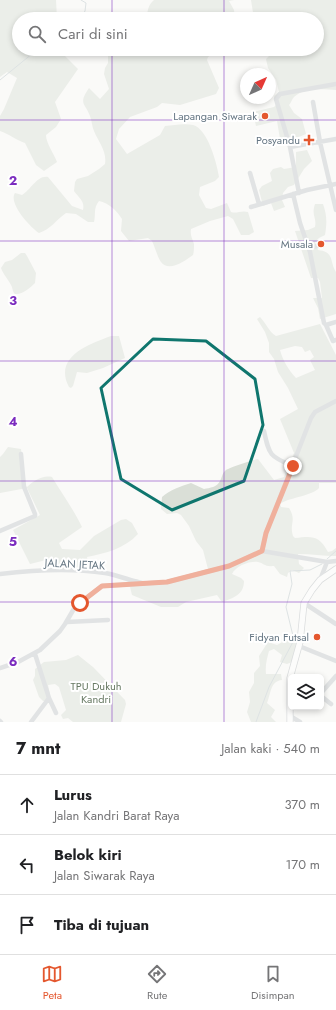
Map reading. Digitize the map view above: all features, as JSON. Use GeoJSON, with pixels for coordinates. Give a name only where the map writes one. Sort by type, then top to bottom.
{"type":"FeatureCollection","features":[{"type":"Feature","properties":{"kind":"main road"},"geometry":{"type":"LineString","coordinates":[[292,674],[299,646],[304,603],[320,580],[336,569]]}},
{"type":"Feature","properties":{"kind":"street"},"geometry":{"type":"LineString","coordinates":[[299,192],[290,147],[276,99],[277,96],[280,94],[336,84],[336,88]]}},
{"type":"Feature","properties":{"kind":"street"},"geometry":{"type":"LineString","coordinates":[[313,102],[320,142],[333,185],[336,210]]}},
{"type":"Feature","properties":{"kind":"street"},"geometry":{"type":"LineString","coordinates":[[290,147],[336,139]]}},
{"type":"Feature","properties":{"kind":"street"},"geometry":{"type":"LineString","coordinates":[[250,173],[259,204]]}},
{"type":"Feature","properties":{"kind":"street"},"geometry":{"type":"LineString","coordinates":[[251,207],[299,192],[333,185]]}},
{"type":"Feature","properties":{"kind":"street"},"geometry":{"type":"LineString","coordinates":[[293,194],[300,223],[309,248],[323,320],[331,338],[333,341],[336,340]]}},
{"type":"Feature","properties":{"kind":"street"},"geometry":{"type":"LineString","coordinates":[[309,248],[317,246]]}},
{"type":"Feature","properties":{"kind":"street"},"geometry":{"type":"LineString","coordinates":[[326,325],[336,322]]}},
{"type":"Feature","properties":{"kind":"street"},"geometry":{"type":"LineString","coordinates":[[262,551],[266,533],[313,415],[336,401]]}},
{"type":"Feature","properties":{"kind":"street"},"geometry":{"type":"LineString","coordinates":[[264,431],[271,455],[277,460],[293,466]]}},
{"type":"Feature","properties":{"kind":"street"},"geometry":{"type":"LineString","coordinates":[[0,531],[26,521],[35,514],[24,487],[21,454]]}},
{"type":"Feature","properties":{"kind":"street"},"geometry":{"type":"LineString","coordinates":[[0,668],[35,654],[56,635],[67,622],[75,607],[102,586],[167,582],[229,566],[262,551],[327,562],[336,561]]}},
{"type":"Feature","properties":{"kind":"street"},"geometry":{"type":"LineString","coordinates":[[320,580],[327,562]]}},
{"type":"Feature","properties":{"kind":"street","name":"JALAN JETAK"},"geometry":{"type":"LineString","coordinates":[[0,574],[15,572],[90,571],[148,584]]}},
{"type":"Feature","properties":{"kind":"street"},"geometry":{"type":"LineString","coordinates":[[304,603],[336,624]]}},
{"type":"Feature","properties":{"kind":"street"},"geometry":{"type":"LineString","coordinates":[[67,622],[108,620]]}},
{"type":"Feature","properties":{"kind":"street"},"geometry":{"type":"LineString","coordinates":[[299,646],[336,661]]}},
{"type":"Feature","properties":{"kind":"street"},"geometry":{"type":"LineString","coordinates":[[35,654],[49,699],[56,713]]}},
{"type":"Feature","properties":{"kind":"street"},"geometry":{"type":"LineString","coordinates":[[324,690],[336,676]]}},
{"type":"Feature","properties":{"kind":"street"},"geometry":{"type":"LineString","coordinates":[[324,698],[331,704]]}},
{"type":"Feature","properties":{"kind":"street"},"geometry":{"type":"LineString","coordinates":[[31,722],[49,699]]}},
{"type":"Feature","properties":{"kind":"street"},"geometry":{"type":"LineString","coordinates":[[290,719],[300,722]]}},
{"type":"Feature","properties":{"kind":"highlighted area"},"geometry":{"type":"Polygon","coordinates":[[[153,339],[206,341],[255,379],[263,425],[244,481],[172,510],[121,479],[101,388],[153,339]]]}},
{"type":"Feature","properties":{"kind":"green space"},"geometry":{"type":"Polygon","coordinates":[[[0,0],[56,0],[57,12],[12,12],[12,56],[65,56],[78,69],[55,102],[61,119],[56,127],[46,135],[46,138],[57,162],[44,171],[36,165],[25,143],[0,131],[0,116],[17,78],[7,72],[0,77],[0,0]]]}},
{"type":"Feature","properties":{"kind":"green space"},"geometry":{"type":"Polygon","coordinates":[[[154,0],[234,0],[229,1],[234,12],[147,12],[150,4],[154,0]]]}},
{"type":"Feature","properties":{"kind":"green space"},"geometry":{"type":"Polygon","coordinates":[[[251,0],[336,0],[336,90],[309,90],[298,94],[293,98],[289,105],[294,113],[302,119],[306,134],[290,139],[280,139],[277,121],[256,126],[253,112],[274,107],[276,105],[276,94],[279,92],[276,80],[276,68],[268,68],[266,59],[269,56],[324,56],[324,12],[253,12],[251,0]]]}},
{"type":"Feature","properties":{"kind":"green space"},"geometry":{"type":"Polygon","coordinates":[[[108,56],[210,56],[207,60],[219,88],[216,94],[180,105],[162,103],[157,107],[130,117],[119,129],[116,139],[127,154],[160,135],[165,126],[187,124],[198,128],[203,133],[211,148],[219,177],[215,181],[200,187],[199,195],[206,208],[211,209],[227,203],[231,212],[248,212],[254,232],[249,235],[241,235],[233,219],[228,216],[210,221],[191,229],[194,244],[193,255],[173,266],[168,266],[161,262],[152,241],[148,238],[129,241],[121,231],[122,219],[120,216],[115,210],[103,202],[99,201],[96,206],[94,222],[88,222],[76,214],[66,213],[50,227],[39,233],[30,226],[17,208],[14,197],[15,193],[22,195],[37,180],[44,177],[48,177],[72,206],[83,210],[82,202],[74,191],[75,182],[77,179],[88,176],[105,164],[105,155],[93,129],[90,116],[83,100],[89,88],[100,99],[109,89],[104,74],[108,63],[108,56]]]}},
{"type":"Feature","properties":{"kind":"green space"},"geometry":{"type":"Polygon","coordinates":[[[307,150],[312,161],[304,169],[294,185],[288,187],[283,193],[282,200],[285,207],[274,211],[271,203],[263,206],[259,190],[262,186],[272,181],[270,173],[273,169],[281,167],[284,169],[296,167],[296,152],[307,150]]]}},
{"type":"Feature","properties":{"kind":"green space"},"geometry":{"type":"Polygon","coordinates":[[[315,204],[323,204],[326,223],[325,235],[315,242],[318,250],[329,255],[336,272],[336,314],[320,319],[318,308],[313,298],[322,298],[320,282],[318,278],[311,278],[295,231],[308,230],[315,227],[315,204]]]}},
{"type":"Feature","properties":{"kind":"green space"},"geometry":{"type":"Polygon","coordinates":[[[21,253],[25,253],[36,273],[35,283],[23,292],[15,294],[1,268],[5,262],[12,260],[21,253]]]}},
{"type":"Feature","properties":{"kind":"green space"},"geometry":{"type":"Polygon","coordinates":[[[260,317],[271,332],[276,336],[320,324],[336,355],[336,483],[319,483],[319,488],[316,491],[280,504],[281,507],[289,508],[291,512],[293,519],[292,532],[295,538],[314,538],[325,546],[328,552],[336,548],[336,556],[298,554],[299,564],[304,568],[299,573],[292,570],[288,573],[287,577],[280,574],[274,566],[266,565],[260,562],[247,563],[240,566],[232,574],[244,581],[242,590],[234,597],[222,602],[217,595],[186,602],[178,607],[161,607],[132,595],[130,587],[136,579],[144,581],[162,580],[182,577],[208,569],[203,550],[181,515],[177,513],[167,514],[161,509],[162,497],[176,488],[191,483],[204,489],[213,487],[219,483],[226,470],[258,459],[274,480],[284,477],[294,453],[280,419],[298,409],[278,372],[274,359],[269,352],[269,343],[265,332],[257,319],[260,317]],[[295,346],[280,350],[286,365],[296,378],[315,370],[310,360],[314,357],[310,350],[305,352],[302,347],[295,346]]]}},
{"type":"Feature","properties":{"kind":"green space"},"geometry":{"type":"Polygon","coordinates":[[[111,336],[119,336],[125,358],[103,368],[87,373],[77,372],[73,386],[71,388],[69,387],[65,377],[69,360],[84,348],[111,336]]]}},
{"type":"Feature","properties":{"kind":"green space"},"geometry":{"type":"Polygon","coordinates":[[[8,447],[21,449],[25,485],[27,487],[42,478],[52,477],[79,521],[82,527],[59,543],[62,549],[80,550],[94,536],[121,520],[126,519],[132,523],[138,534],[121,547],[87,557],[89,568],[55,567],[50,559],[30,564],[13,530],[40,515],[27,488],[0,493],[0,457],[8,447]]]}},
{"type":"Feature","properties":{"kind":"green space"},"geometry":{"type":"Polygon","coordinates":[[[296,636],[298,638],[292,662],[287,664],[280,662],[282,655],[274,649],[269,651],[266,674],[281,674],[282,680],[273,685],[267,703],[275,710],[271,717],[276,722],[251,722],[247,712],[250,702],[249,692],[254,683],[254,673],[260,666],[259,656],[268,642],[277,645],[296,636]]]}},
{"type":"Feature","properties":{"kind":"green space","name":"TPU Dukuh Kandri"},"geometry":{"type":"Polygon","coordinates":[[[78,655],[93,667],[125,700],[126,704],[121,722],[73,722],[68,718],[63,719],[61,715],[66,710],[59,687],[55,684],[48,685],[50,694],[46,701],[43,701],[39,697],[33,680],[35,676],[35,669],[44,662],[66,660],[78,655]]]}},
{"type":"Feature","properties":{"kind":"waterway"},"geometry":{"type":"LineString","coordinates":[[81,0],[86,3],[84,12]]}},
{"type":"Feature","properties":{"kind":"waterway"},"geometry":{"type":"LineString","coordinates":[[0,80],[29,56]]}},
{"type":"Feature","properties":{"kind":"waterway"},"geometry":{"type":"LineString","coordinates":[[327,559],[336,551]]}},
{"type":"Feature","properties":{"kind":"waterway"},"geometry":{"type":"LineString","coordinates":[[256,722],[269,687],[294,640],[286,607],[292,584],[290,571],[310,570],[322,564]]}},
{"type":"Feature","properties":{"kind":"place","name":"Lapangan Siwarak"},"geometry":{"type":"Point","coordinates":[265,116]}},
{"type":"Feature","properties":{"kind":"place","name":"Posyandu"},"geometry":{"type":"Point","coordinates":[309,140]}},
{"type":"Feature","properties":{"kind":"place","name":"Musala"},"geometry":{"type":"Point","coordinates":[321,244]}},
{"type":"Feature","properties":{"kind":"place","name":"Fidyan Futsal"},"geometry":{"type":"Point","coordinates":[317,637]}},
{"type":"Feature","properties":{"kind":"route"},"geometry":{"type":"LineString","coordinates":[[80,603],[102,586],[167,582],[229,566],[262,551],[266,533],[293,466]]}}]}
